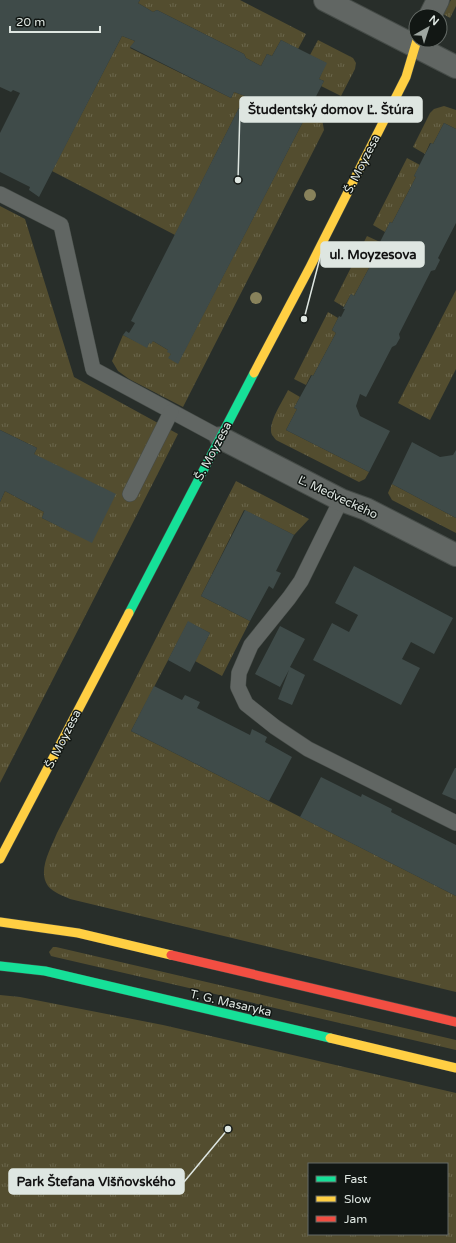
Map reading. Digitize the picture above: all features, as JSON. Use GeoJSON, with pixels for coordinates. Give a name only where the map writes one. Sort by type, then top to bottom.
{"type":"FeatureCollection","features":[{"type":"Feature","properties":{"kind":"street"},"geometry":{"type":"LineString","coordinates":[[325,0],[408,39]]}},
{"type":"Feature","properties":{"kind":"street","name":"Š. Moyzesa"},"geometry":{"type":"LineString","coordinates":[[0,859],[221,438],[406,77],[415,48]]}},
{"type":"Feature","properties":{"kind":"street"},"geometry":{"type":"LineString","coordinates":[[424,48],[456,67]]}},
{"type":"Feature","properties":{"kind":"street","name":"Ľ. Medveckého"},"geometry":{"type":"LineString","coordinates":[[221,438],[341,500],[366,509],[456,555]]}},
{"type":"Feature","properties":{"kind":"street"},"geometry":{"type":"LineString","coordinates":[[0,922],[78,933],[456,1022]]}},
{"type":"Feature","properties":{"kind":"street","name":"T. G. Masaryka"},"geometry":{"type":"LineString","coordinates":[[0,966],[45,971],[456,1068]]}},
{"type":"Feature","properties":{"kind":"lane"},"geometry":{"type":"LineString","coordinates":[[0,194],[60,225],[93,368],[221,438]]}},
{"type":"Feature","properties":{"kind":"lane"},"geometry":{"type":"LineString","coordinates":[[130,494],[171,412]]}},
{"type":"Feature","properties":{"kind":"lane"},"geometry":{"type":"LineString","coordinates":[[341,500],[301,581],[251,645],[239,674],[238,687],[246,704],[275,727],[308,749],[456,823]]}},
{"type":"Feature","properties":{"kind":"green space"},"geometry":{"type":"Polygon","coordinates":[[[140,0],[240,0],[306,34],[298,49],[281,40],[272,56],[267,54],[261,66],[246,58],[244,54],[157,10],[153,12],[138,3],[140,0]]]}},
{"type":"Feature","properties":{"kind":"green space"},"geometry":{"type":"Polygon","coordinates":[[[451,0],[456,0],[456,6],[450,18],[448,17],[448,8],[446,8],[451,0]]]}},
{"type":"Feature","properties":{"kind":"green space"},"geometry":{"type":"Polygon","coordinates":[[[122,36],[135,41],[130,48],[231,98],[234,92],[245,96],[175,235],[52,171],[122,36]]]}},
{"type":"Feature","properties":{"kind":"green space"},"geometry":{"type":"Polygon","coordinates":[[[318,40],[353,58],[356,63],[355,69],[341,96],[321,86],[324,81],[319,79],[326,63],[310,55],[318,40]]]}},
{"type":"Feature","properties":{"kind":"green space"},"geometry":{"type":"Polygon","coordinates":[[[444,106],[456,110],[456,129],[444,123],[433,144],[430,143],[425,154],[413,147],[430,113],[434,109],[444,106]]]}},
{"type":"Feature","properties":{"kind":"green space"},"geometry":{"type":"Polygon","coordinates":[[[308,112],[322,119],[324,130],[183,407],[129,379],[118,371],[112,361],[123,335],[147,347],[149,343],[153,341],[168,350],[171,354],[169,358],[178,363],[308,112]]]}},
{"type":"Feature","properties":{"kind":"green space"},"geometry":{"type":"Polygon","coordinates":[[[407,158],[420,165],[414,176],[416,177],[392,223],[390,222],[385,232],[373,225],[407,158]]]}},
{"type":"Feature","properties":{"kind":"green space"},"geometry":{"type":"Polygon","coordinates":[[[0,206],[25,219],[74,377],[178,434],[0,783],[0,502],[5,491],[44,512],[42,518],[92,542],[34,454],[37,448],[0,430],[0,206]]]}},
{"type":"Feature","properties":{"kind":"green space"},"geometry":{"type":"Polygon","coordinates":[[[367,236],[380,242],[374,253],[376,255],[354,296],[351,294],[344,307],[334,301],[367,236]]]}},
{"type":"Feature","properties":{"kind":"green space"},"geometry":{"type":"Polygon","coordinates":[[[456,290],[456,369],[430,420],[398,403],[456,290]]]}},
{"type":"Feature","properties":{"kind":"green space"},"geometry":{"type":"Polygon","coordinates":[[[328,312],[338,318],[332,330],[336,333],[313,376],[311,375],[306,385],[294,379],[328,312]]]}},
{"type":"Feature","properties":{"kind":"green space"},"geometry":{"type":"Polygon","coordinates":[[[288,390],[300,397],[294,408],[297,409],[286,430],[369,472],[365,479],[359,482],[276,440],[272,435],[272,424],[276,412],[288,390]]]}},
{"type":"Feature","properties":{"kind":"green space"},"geometry":{"type":"Polygon","coordinates":[[[236,481],[309,519],[294,535],[244,510],[201,596],[250,621],[222,676],[195,661],[210,633],[188,622],[131,731],[456,896],[456,992],[70,899],[58,894],[48,886],[45,880],[44,867],[57,833],[236,481]]]}},
{"type":"Feature","properties":{"kind":"green space"},"geometry":{"type":"Polygon","coordinates":[[[392,484],[456,518],[456,533],[392,500],[388,493],[392,484]]]}},
{"type":"Feature","properties":{"kind":"green space"},"geometry":{"type":"Polygon","coordinates":[[[53,947],[456,1040],[456,1050],[51,956],[49,952],[53,947]]]}},
{"type":"Feature","properties":{"kind":"green space"},"geometry":{"type":"Polygon","coordinates":[[[0,995],[20,997],[163,1025],[456,1093],[456,1243],[0,1243],[0,995]]]}},
{"type":"Feature","properties":{"kind":"building"},"geometry":{"type":"Polygon","coordinates":[[[0,0],[140,0],[138,3],[153,12],[157,10],[244,54],[246,58],[261,66],[267,54],[272,56],[281,40],[327,63],[319,79],[324,81],[178,364],[168,358],[171,354],[167,352],[168,350],[153,341],[151,344],[149,343],[147,348],[123,335],[126,331],[129,333],[135,323],[131,321],[245,96],[234,92],[231,98],[130,47],[135,41],[122,36],[39,197],[29,190],[30,187],[0,172],[0,133],[20,93],[13,90],[11,92],[0,87],[0,0]]]}},
{"type":"Feature","properties":{"kind":"building"},"geometry":{"type":"Polygon","coordinates":[[[444,123],[456,129],[456,223],[438,258],[440,260],[435,270],[431,271],[399,334],[400,338],[396,345],[392,347],[366,397],[360,394],[356,406],[360,416],[390,431],[369,472],[286,430],[297,409],[294,408],[336,333],[332,330],[339,316],[341,317],[345,309],[343,309],[351,294],[354,296],[376,255],[374,254],[390,222],[392,223],[416,177],[414,176],[425,154],[431,143],[433,144],[444,123]]]}},
{"type":"Feature","properties":{"kind":"building"},"geometry":{"type":"Polygon","coordinates":[[[0,430],[37,448],[34,454],[116,494],[92,543],[42,518],[44,512],[5,491],[0,502],[0,430]]]}},
{"type":"Feature","properties":{"kind":"building"},"geometry":{"type":"Polygon","coordinates":[[[412,442],[440,457],[453,455],[456,450],[456,518],[392,484],[412,442]]]}},
{"type":"Feature","properties":{"kind":"building"},"geometry":{"type":"Polygon","coordinates":[[[245,510],[294,535],[276,571],[281,573],[273,589],[269,586],[250,621],[201,596],[245,510]]]}},
{"type":"Feature","properties":{"kind":"building"},"geometry":{"type":"Polygon","coordinates":[[[354,566],[453,618],[434,654],[411,642],[402,659],[420,668],[401,705],[313,660],[332,623],[349,632],[358,615],[335,603],[354,566]]]}},
{"type":"Feature","properties":{"kind":"building"},"geometry":{"type":"Polygon","coordinates":[[[188,621],[210,633],[190,672],[168,660],[188,621]]]}},
{"type":"Feature","properties":{"kind":"building"},"geometry":{"type":"Polygon","coordinates":[[[280,626],[305,639],[290,667],[305,675],[292,705],[278,699],[289,670],[280,687],[255,674],[280,626]]]}},
{"type":"Feature","properties":{"kind":"building"},"geometry":{"type":"Polygon","coordinates":[[[154,686],[182,700],[185,695],[200,702],[197,708],[250,735],[252,729],[267,737],[265,742],[292,757],[269,801],[131,731],[154,686]]]}},
{"type":"Feature","properties":{"kind":"building"},"geometry":{"type":"Polygon","coordinates":[[[456,768],[456,800],[442,794],[456,768]]]}},
{"type":"Feature","properties":{"kind":"building"},"geometry":{"type":"Polygon","coordinates":[[[321,777],[361,797],[362,794],[392,809],[391,812],[456,845],[456,896],[300,817],[321,777]]]}},
{"type":"Feature","properties":{"kind":"traffic: fast"},"geometry":{"type":"LineString","coordinates":[[129,613],[254,373]]}},
{"type":"Feature","properties":{"kind":"traffic: fast"},"geometry":{"type":"LineString","coordinates":[[0,966],[45,971],[330,1038]]}},
{"type":"Feature","properties":{"kind":"traffic: slow"},"geometry":{"type":"LineString","coordinates":[[254,373],[310,267],[406,77],[415,48]]}},
{"type":"Feature","properties":{"kind":"traffic: slow"},"geometry":{"type":"LineString","coordinates":[[0,859],[129,613]]}},
{"type":"Feature","properties":{"kind":"traffic: slow"},"geometry":{"type":"LineString","coordinates":[[0,922],[78,933],[171,955]]}},
{"type":"Feature","properties":{"kind":"traffic: slow"},"geometry":{"type":"LineString","coordinates":[[330,1038],[456,1068]]}},
{"type":"Feature","properties":{"kind":"traffic: jam"},"geometry":{"type":"LineString","coordinates":[[171,955],[456,1022]]}},
{"type":"Feature","properties":{"kind":"place","name":"Študentský domov Ľ. Štúra"},"geometry":{"type":"Point","coordinates":[238,180]}},
{"type":"Feature","properties":{"kind":"place","name":"ul. Moyzesova"},"geometry":{"type":"Point","coordinates":[304,319]}},
{"type":"Feature","properties":{"kind":"place","name":"Park Štefana Višňovského"},"geometry":{"type":"Point","coordinates":[228,1129]}}]}
